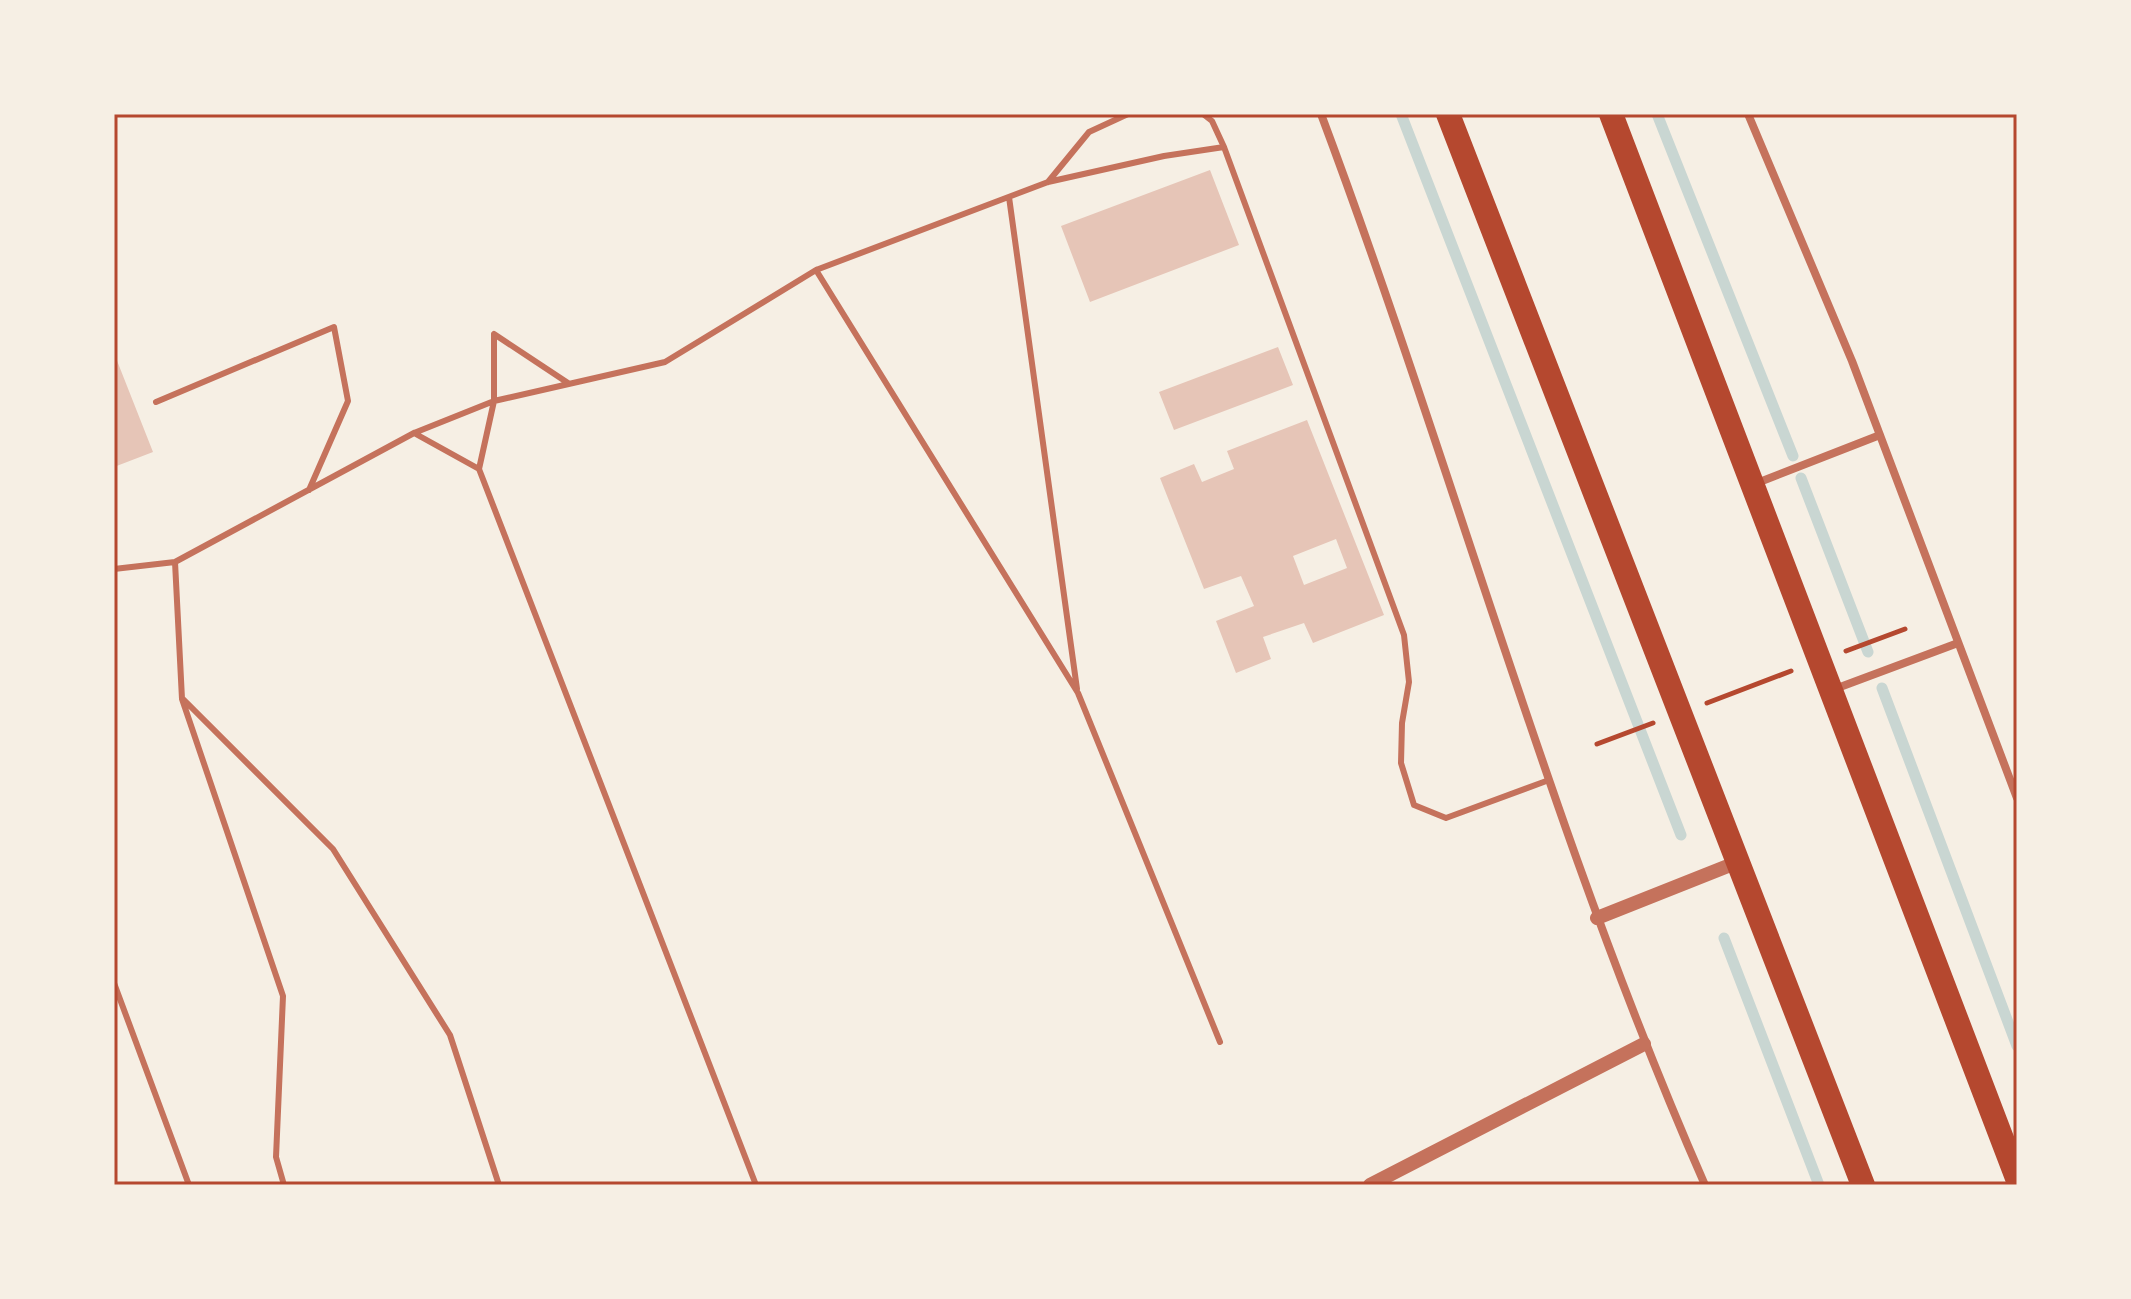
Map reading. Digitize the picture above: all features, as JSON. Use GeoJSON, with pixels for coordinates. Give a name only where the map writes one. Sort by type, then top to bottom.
{"type":"FeatureCollection","features":[{"type":"Feature","properties":{"kind":"highway"},"geometry":{"type":"LineString","coordinates":[[1448,114],[1863,1185]]}},
{"type":"Feature","properties":{"kind":"highway"},"geometry":{"type":"LineString","coordinates":[[1611,114],[1831,690],[2012,1144],[2017,1178]]}},
{"type":"Feature","properties":{"kind":"street"},"geometry":{"type":"LineString","coordinates":[[1321,114],[1597,918],[1644,1044],[1705,1185]]}},
{"type":"Feature","properties":{"kind":"street"},"geometry":{"type":"LineString","coordinates":[[1748,114],[1880,435],[2017,798]]}},
{"type":"Feature","properties":{"kind":"street"},"geometry":{"type":"LineString","coordinates":[[1752,485],[1880,435]]}},
{"type":"Feature","properties":{"kind":"street"},"geometry":{"type":"LineString","coordinates":[[1831,690],[1958,643]]}},
{"type":"Feature","properties":{"kind":"street"},"geometry":{"type":"LineString","coordinates":[[1597,918],[1738,862]]}},
{"type":"Feature","properties":{"kind":"street"},"geometry":{"type":"LineString","coordinates":[[1370,1185],[1644,1044]]}},
{"type":"Feature","properties":{"kind":"lane"},"geometry":{"type":"LineString","coordinates":[[1048,182],[1089,132],[1128,114]]}},
{"type":"Feature","properties":{"kind":"lane"},"geometry":{"type":"LineString","coordinates":[[1203,114],[1212,121],[1224,147],[1404,635],[1409,682],[1402,723],[1401,763],[1414,805],[1446,818],[1549,780]]}},
{"type":"Feature","properties":{"kind":"lane"},"geometry":{"type":"LineString","coordinates":[[114,569],[175,562],[414,433],[494,401],[665,362],[816,270],[1048,182],[1164,156],[1224,147]]}},
{"type":"Feature","properties":{"kind":"lane"},"geometry":{"type":"LineString","coordinates":[[1009,197],[1078,693]]}},
{"type":"Feature","properties":{"kind":"lane"},"geometry":{"type":"LineString","coordinates":[[816,270],[1078,693],[1220,1042]]}},
{"type":"Feature","properties":{"kind":"lane"},"geometry":{"type":"LineString","coordinates":[[156,402],[334,327],[348,401],[308,491]]}},
{"type":"Feature","properties":{"kind":"lane"},"geometry":{"type":"LineString","coordinates":[[569,384],[494,334],[494,401],[479,469],[756,1185]]}},
{"type":"Feature","properties":{"kind":"lane"},"geometry":{"type":"LineString","coordinates":[[414,433],[479,469]]}},
{"type":"Feature","properties":{"kind":"lane"},"geometry":{"type":"LineString","coordinates":[[175,562],[182,699],[283,996],[276,1157],[284,1185]]}},
{"type":"Feature","properties":{"kind":"lane"},"geometry":{"type":"LineString","coordinates":[[182,699],[333,849],[450,1035],[499,1185]]}},
{"type":"Feature","properties":{"kind":"lane"},"geometry":{"type":"LineString","coordinates":[[114,983],[116,996],[189,1185]]}},
{"type":"Feature","properties":{"kind":"path"},"geometry":{"type":"LineString","coordinates":[[1831,656],[1905,629]]}},
{"type":"Feature","properties":{"kind":"path"},"geometry":{"type":"LineString","coordinates":[[1700,706],[1802,667]]}},
{"type":"Feature","properties":{"kind":"path"},"geometry":{"type":"LineString","coordinates":[[1597,744],[1656,722]]}},
{"type":"Feature","properties":{"kind":"building"},"geometry":{"type":"Polygon","coordinates":[[[1210,170],[1239,245],[1090,302],[1061,226],[1210,170]]]}},
{"type":"Feature","properties":{"kind":"building"},"geometry":{"type":"Polygon","coordinates":[[[1278,347],[1293,385],[1174,430],[1159,392],[1278,347]]]}},
{"type":"Feature","properties":{"kind":"building"},"geometry":{"type":"Polygon","coordinates":[[[114,353],[153,452],[114,467],[114,353]]]}},
{"type":"Feature","properties":{"kind":"building"},"geometry":{"type":"Polygon","coordinates":[[[1307,420],[1384,615],[1313,643],[1304,623],[1263,637],[1271,659],[1236,673],[1216,621],[1254,606],[1241,576],[1204,589],[1160,478],[1194,464],[1202,482],[1234,469],[1227,451],[1307,420]],[[1336,539],[1293,556],[1304,585],[1347,568],[1336,539]]]}},
{"type":"Feature","properties":{"kind":"waterway"},"geometry":{"type":"LineString","coordinates":[[1401,114],[1681,835]]}},
{"type":"Feature","properties":{"kind":"waterway"},"geometry":{"type":"LineString","coordinates":[[1657,114],[1793,456]]}},
{"type":"Feature","properties":{"kind":"waterway"},"geometry":{"type":"LineString","coordinates":[[1801,478],[1868,652]]}},
{"type":"Feature","properties":{"kind":"waterway"},"geometry":{"type":"LineString","coordinates":[[1882,688],[2017,1046]]}},
{"type":"Feature","properties":{"kind":"waterway"},"geometry":{"type":"LineString","coordinates":[[1724,938],[1819,1185]]}}]}
